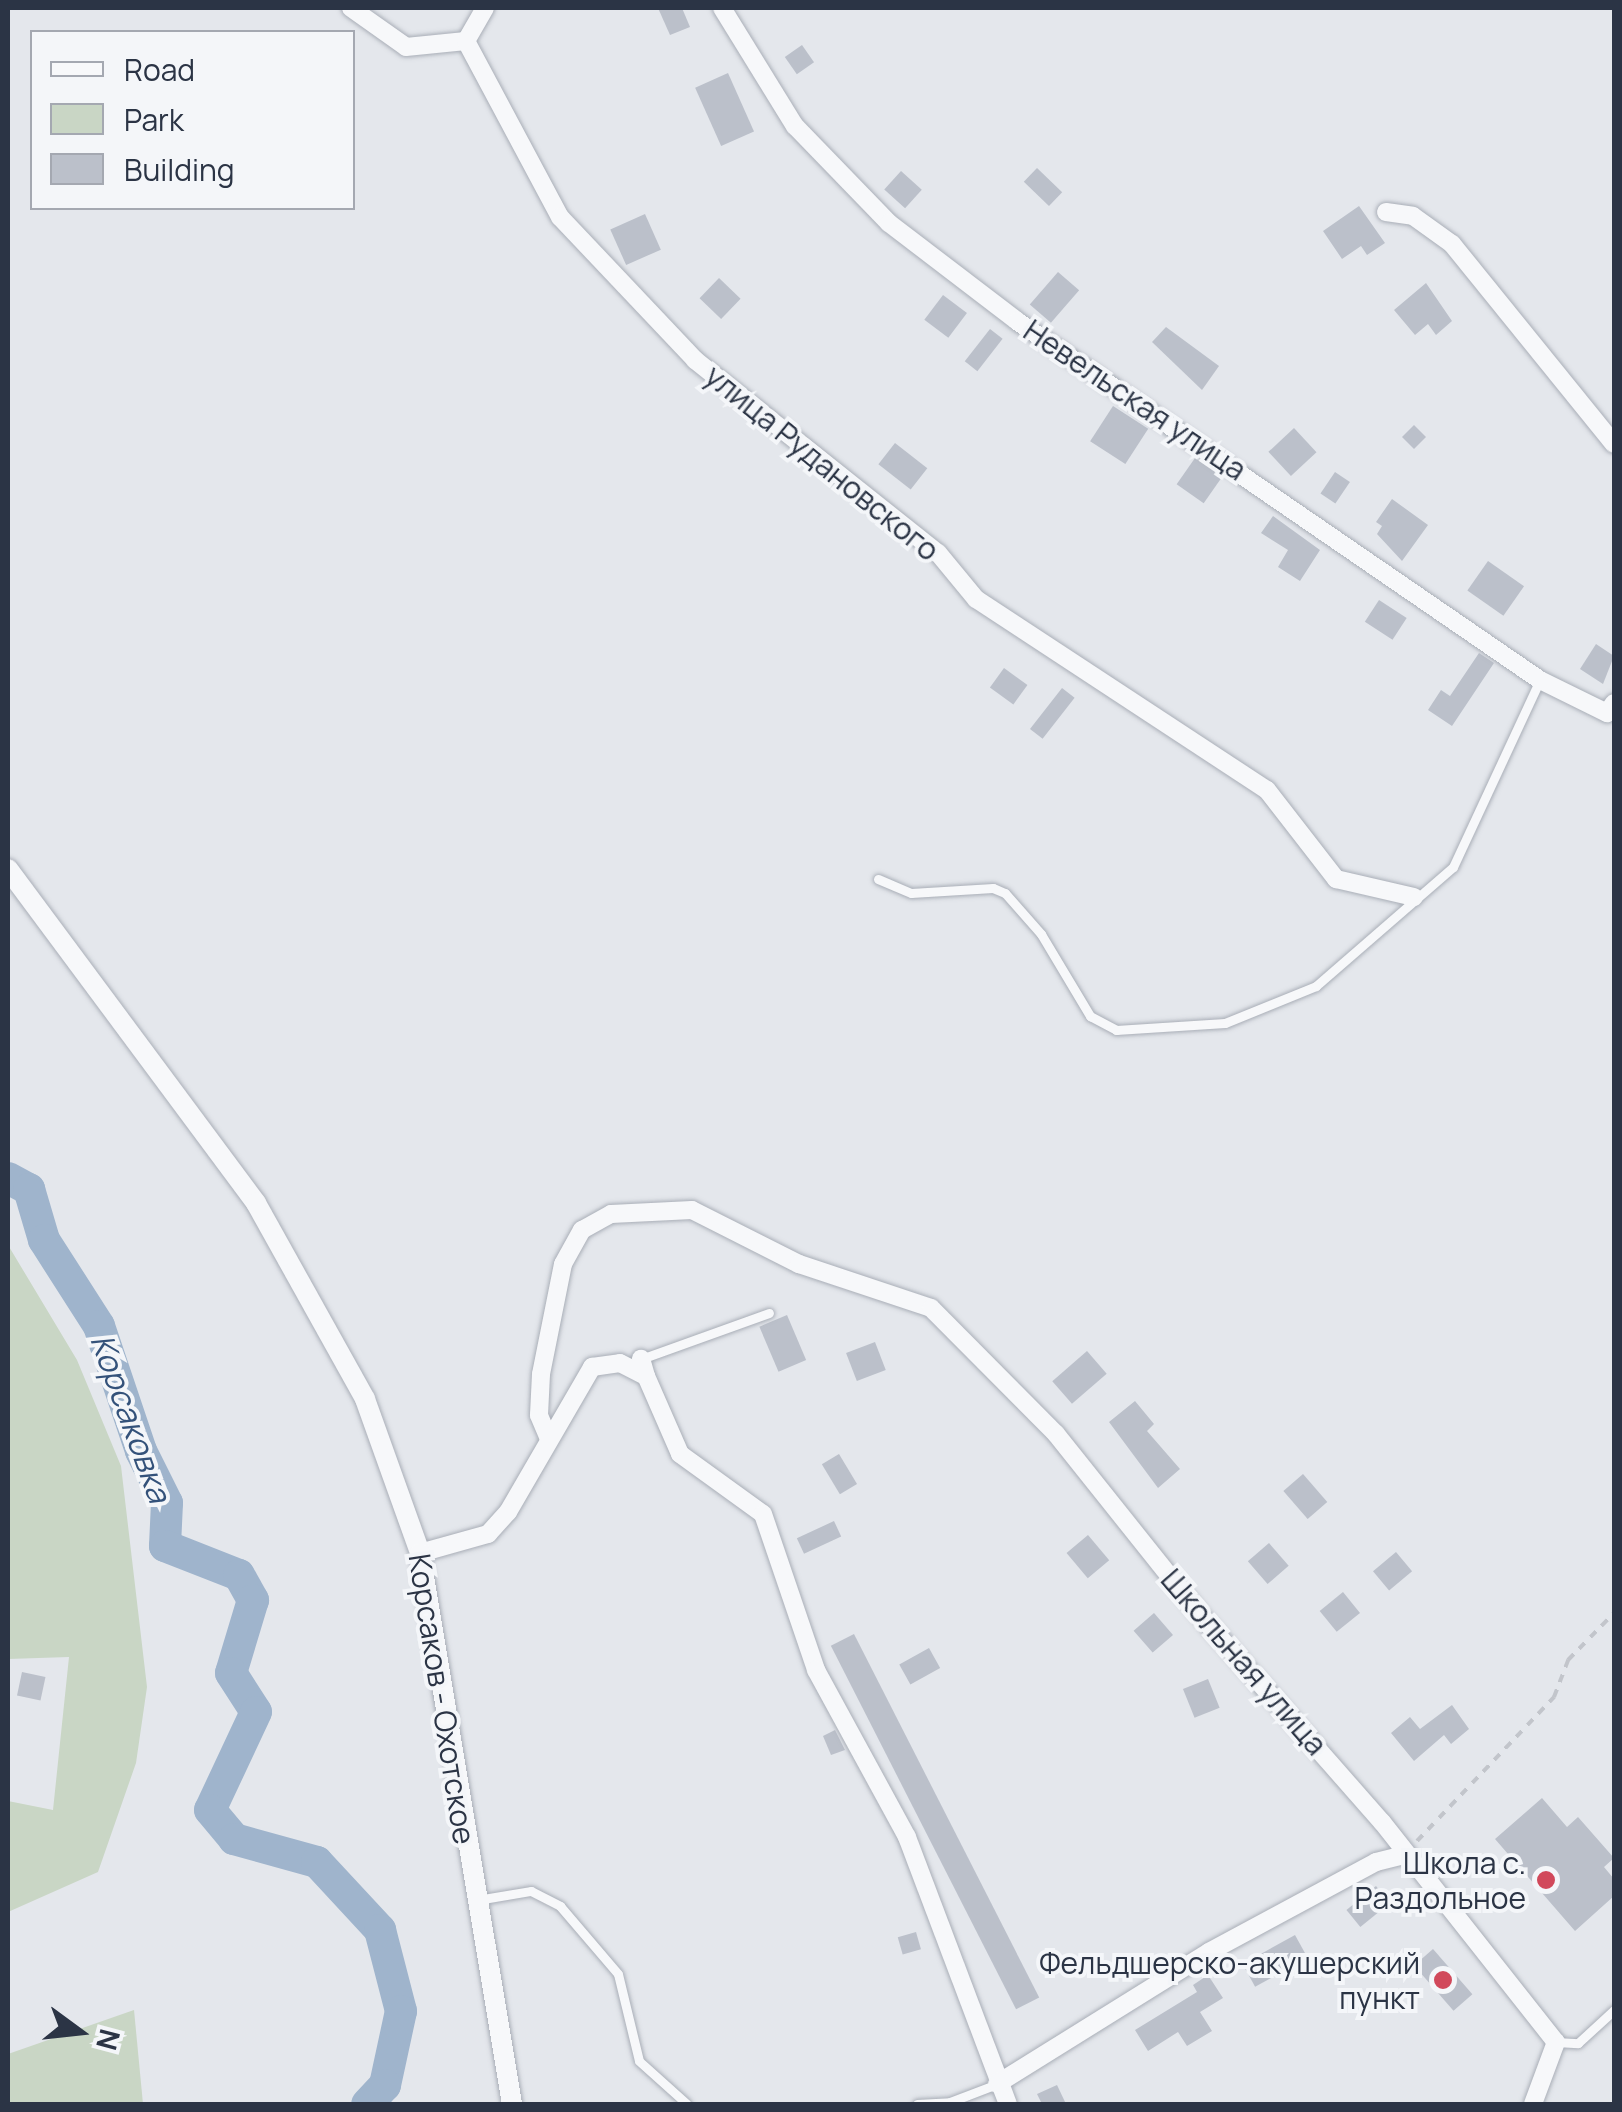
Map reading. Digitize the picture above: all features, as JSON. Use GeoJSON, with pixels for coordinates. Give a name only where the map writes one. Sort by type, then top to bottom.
{"type":"FeatureCollection","features":[{"type":"Feature","properties":{"kind":"street"},"geometry":{"type":"LineString","coordinates":[[351,8],[406,48],[466,41],[485,8]]}},
{"type":"Feature","properties":{"kind":"street","name":"Невельская улица"},"geometry":{"type":"LineString","coordinates":[[722,8],[795,126],[889,224],[1017,321],[1540,680],[1612,711]]}},
{"type":"Feature","properties":{"kind":"street","name":"улица Рудановского"},"geometry":{"type":"LineString","coordinates":[[466,41],[560,217],[695,360],[938,552],[976,599],[1266,790],[1336,879],[1414,898]]}},
{"type":"Feature","properties":{"kind":"street"},"geometry":{"type":"LineString","coordinates":[[1386,212],[1412,216],[1452,244],[1614,444]]}},
{"type":"Feature","properties":{"kind":"street","name":"Корсаков - Охотское"},"geometry":{"type":"LineString","coordinates":[[8,869],[256,1203],[365,1398],[420,1553],[475,1901],[512,2104]]}},
{"type":"Feature","properties":{"kind":"street","name":"Школьная улица"},"geometry":{"type":"LineString","coordinates":[[549,1439],[539,1415],[541,1374],[563,1264],[582,1230],[611,1214],[692,1210],[799,1264],[914,1298],[994,1367],[1056,1434],[1556,2042]]}},
{"type":"Feature","properties":{"kind":"street"},"geometry":{"type":"LineString","coordinates":[[420,1553],[488,1534],[508,1512],[592,1368],[620,1363],[644,1367],[680,1454],[764,1514],[816,1670],[908,1836],[997,2084],[1008,2104]]}},
{"type":"Feature","properties":{"kind":"street"},"geometry":{"type":"LineString","coordinates":[[997,2084],[1209,1952],[1376,1862],[1404,1856]]}},
{"type":"Feature","properties":{"kind":"street"},"geometry":{"type":"LineString","coordinates":[[1533,2104],[1556,2042]]}},
{"type":"Feature","properties":{"kind":"lane"},"geometry":{"type":"LineString","coordinates":[[878,879],[911,894],[993,888],[1005,893],[1041,934],[1090,1016],[1116,1030],[1225,1022],[1316,986],[1453,867],[1540,680]]}},
{"type":"Feature","properties":{"kind":"lane"},"geometry":{"type":"LineString","coordinates":[[644,1367],[769,1313]]}},
{"type":"Feature","properties":{"kind":"lane"},"geometry":{"type":"LineString","coordinates":[[475,1901],[531,1891],[560,1906],[618,1974],[639,2062],[687,2104]]}},
{"type":"Feature","properties":{"kind":"lane"},"geometry":{"type":"LineString","coordinates":[[1556,2042],[1578,2043],[1614,2010]]}},
{"type":"Feature","properties":{"kind":"lane"},"geometry":{"type":"LineString","coordinates":[[917,2104],[950,2102],[997,2084]]}},
{"type":"Feature","properties":{"kind":"path"},"geometry":{"type":"LineString","coordinates":[[1404,1856],[1554,1696],[1568,1660],[1614,1613]]}},
{"type":"Feature","properties":{"kind":"green space"},"geometry":{"type":"Polygon","coordinates":[[[8,1245],[77,1360],[121,1466],[147,1687],[136,1763],[98,1872],[8,1912],[8,1801],[53,1810],[69,1657],[8,1659],[8,1245]]]}},
{"type":"Feature","properties":{"kind":"green space"},"geometry":{"type":"Polygon","coordinates":[[[134,2010],[143,2104],[8,2104],[8,2054],[134,2010]]]}},
{"type":"Feature","properties":{"kind":"building"},"geometry":{"type":"Polygon","coordinates":[[[658,8],[682,8],[690,27],[670,35],[658,8]]]}},
{"type":"Feature","properties":{"kind":"building"},"geometry":{"type":"Polygon","coordinates":[[[802,45],[814,62],[797,74],[785,57],[802,45]]]}},
{"type":"Feature","properties":{"kind":"building"},"geometry":{"type":"Polygon","coordinates":[[[728,73],[754,131],[721,146],[695,88],[728,73]]]}},
{"type":"Feature","properties":{"kind":"building"},"geometry":{"type":"Polygon","coordinates":[[[1037,168],[1062,192],[1049,206],[1024,182],[1037,168]]]}},
{"type":"Feature","properties":{"kind":"building"},"geometry":{"type":"Polygon","coordinates":[[[901,171],[922,190],[905,208],[884,190],[901,171]]]}},
{"type":"Feature","properties":{"kind":"building"},"geometry":{"type":"Polygon","coordinates":[[[1359,206],[1385,243],[1367,255],[1361,246],[1342,259],[1323,231],[1359,206]]]}},
{"type":"Feature","properties":{"kind":"building"},"geometry":{"type":"Polygon","coordinates":[[[645,214],[661,250],[626,265],[610,229],[645,214]]]}},
{"type":"Feature","properties":{"kind":"building"},"geometry":{"type":"Polygon","coordinates":[[[1058,272],[1079,290],[1051,323],[1030,304],[1058,272]]]}},
{"type":"Feature","properties":{"kind":"building"},"geometry":{"type":"Polygon","coordinates":[[[719,278],[741,299],[721,319],[700,298],[719,278]]]}},
{"type":"Feature","properties":{"kind":"building"},"geometry":{"type":"Polygon","coordinates":[[[1426,283],[1452,321],[1436,335],[1428,324],[1415,335],[1394,310],[1426,283]]]}},
{"type":"Feature","properties":{"kind":"building"},"geometry":{"type":"Polygon","coordinates":[[[943,295],[967,313],[948,338],[924,320],[943,295]]]}},
{"type":"Feature","properties":{"kind":"building"},"geometry":{"type":"Polygon","coordinates":[[[1166,327],[1219,366],[1202,390],[1152,342],[1166,327]]]}},
{"type":"Feature","properties":{"kind":"building"},"geometry":{"type":"Polygon","coordinates":[[[990,329],[1003,339],[977,371],[965,361],[990,329]]]}},
{"type":"Feature","properties":{"kind":"building"},"geometry":{"type":"Polygon","coordinates":[[[1113,406],[1148,429],[1125,464],[1090,441],[1113,406]]]}},
{"type":"Feature","properties":{"kind":"building"},"geometry":{"type":"Polygon","coordinates":[[[1414,425],[1426,437],[1414,449],[1402,437],[1414,425]]]}},
{"type":"Feature","properties":{"kind":"building"},"geometry":{"type":"Polygon","coordinates":[[[1294,428],[1317,452],[1291,476],[1268,452],[1294,428]]]}},
{"type":"Feature","properties":{"kind":"building"},"geometry":{"type":"Polygon","coordinates":[[[895,443],[927,468],[911,490],[878,464],[895,443]]]}},
{"type":"Feature","properties":{"kind":"building"},"geometry":{"type":"Polygon","coordinates":[[[1195,458],[1222,477],[1204,503],[1177,484],[1195,458]]]}},
{"type":"Feature","properties":{"kind":"building"},"geometry":{"type":"Polygon","coordinates":[[[1335,472],[1350,482],[1335,504],[1320,494],[1335,472]]]}},
{"type":"Feature","properties":{"kind":"building"},"geometry":{"type":"Polygon","coordinates":[[[1392,499],[1428,525],[1402,561],[1377,534],[1382,526],[1376,522],[1392,499]]]}},
{"type":"Feature","properties":{"kind":"building"},"geometry":{"type":"Polygon","coordinates":[[[1273,516],[1320,550],[1300,581],[1278,567],[1288,550],[1261,533],[1273,516]]]}},
{"type":"Feature","properties":{"kind":"building"},"geometry":{"type":"Polygon","coordinates":[[[1488,561],[1524,586],[1503,616],[1467,590],[1488,561]]]}},
{"type":"Feature","properties":{"kind":"building"},"geometry":{"type":"Polygon","coordinates":[[[1379,600],[1407,618],[1393,640],[1365,622],[1379,600]]]}},
{"type":"Feature","properties":{"kind":"building"},"geometry":{"type":"Polygon","coordinates":[[[1596,644],[1614,656],[1603,684],[1580,669],[1596,644]]]}},
{"type":"Feature","properties":{"kind":"building"},"geometry":{"type":"Polygon","coordinates":[[[1479,653],[1494,663],[1452,726],[1428,710],[1441,690],[1450,696],[1479,653]]]}},
{"type":"Feature","properties":{"kind":"building"},"geometry":{"type":"Polygon","coordinates":[[[1004,668],[1027,685],[1013,704],[990,687],[1004,668]]]}},
{"type":"Feature","properties":{"kind":"building"},"geometry":{"type":"Polygon","coordinates":[[[1062,688],[1075,698],[1043,739],[1030,729],[1062,688]]]}},
{"type":"Feature","properties":{"kind":"building"},"geometry":{"type":"Polygon","coordinates":[[[787,1315],[806,1360],[779,1372],[759,1327],[787,1315]]]}},
{"type":"Feature","properties":{"kind":"building"},"geometry":{"type":"Polygon","coordinates":[[[875,1342],[886,1370],[857,1381],[846,1353],[875,1342]]]}},
{"type":"Feature","properties":{"kind":"building"},"geometry":{"type":"Polygon","coordinates":[[[1087,1351],[1107,1374],[1072,1404],[1052,1381],[1087,1351]]]}},
{"type":"Feature","properties":{"kind":"building"},"geometry":{"type":"Polygon","coordinates":[[[1135,1401],[1154,1424],[1147,1431],[1180,1469],[1158,1488],[1109,1422],[1135,1401]]]}},
{"type":"Feature","properties":{"kind":"building"},"geometry":{"type":"Polygon","coordinates":[[[839,1454],[857,1484],[840,1494],[822,1464],[839,1454]]]}},
{"type":"Feature","properties":{"kind":"building"},"geometry":{"type":"Polygon","coordinates":[[[1303,1474],[1327,1502],[1308,1519],[1283,1491],[1303,1474]]]}},
{"type":"Feature","properties":{"kind":"building"},"geometry":{"type":"Polygon","coordinates":[[[834,1521],[841,1536],[804,1554],[797,1538],[834,1521]]]}},
{"type":"Feature","properties":{"kind":"building"},"geometry":{"type":"Polygon","coordinates":[[[1088,1535],[1109,1560],[1088,1578],[1067,1553],[1088,1535]]]}},
{"type":"Feature","properties":{"kind":"building"},"geometry":{"type":"Polygon","coordinates":[[[1269,1543],[1289,1566],[1268,1584],[1248,1561],[1269,1543]]]}},
{"type":"Feature","properties":{"kind":"building"},"geometry":{"type":"Polygon","coordinates":[[[1396,1552],[1412,1571],[1389,1590],[1373,1571],[1396,1552]]]}},
{"type":"Feature","properties":{"kind":"building"},"geometry":{"type":"Polygon","coordinates":[[[1343,1592],[1360,1613],[1337,1632],[1320,1611],[1343,1592]]]}},
{"type":"Feature","properties":{"kind":"building"},"geometry":{"type":"Polygon","coordinates":[[[1154,1613],[1173,1635],[1153,1653],[1134,1631],[1154,1613]]]}},
{"type":"Feature","properties":{"kind":"building"},"geometry":{"type":"Polygon","coordinates":[[[854,1634],[1039,1998],[1016,2009],[831,1646],[854,1634]]]}},
{"type":"Feature","properties":{"kind":"building"},"geometry":{"type":"Polygon","coordinates":[[[929,1648],[940,1668],[910,1685],[899,1664],[929,1648]]]}},
{"type":"Feature","properties":{"kind":"building"},"geometry":{"type":"Polygon","coordinates":[[[22,1672],[45,1677],[40,1700],[17,1695],[22,1672]]]}},
{"type":"Feature","properties":{"kind":"building"},"geometry":{"type":"Polygon","coordinates":[[[1208,1679],[1220,1708],[1195,1718],[1183,1689],[1208,1679]]]}},
{"type":"Feature","properties":{"kind":"building"},"geometry":{"type":"Polygon","coordinates":[[[1452,1705],[1469,1729],[1451,1744],[1444,1735],[1414,1761],[1391,1733],[1410,1717],[1420,1729],[1452,1705]]]}},
{"type":"Feature","properties":{"kind":"building"},"geometry":{"type":"Polygon","coordinates":[[[835,1730],[845,1750],[831,1755],[823,1736],[835,1730]]]}},
{"type":"Feature","properties":{"kind":"building"},"geometry":{"type":"Polygon","coordinates":[[[1542,1798],[1567,1827],[1578,1817],[1614,1858],[1604,1867],[1614,1879],[1614,1896],[1575,1931],[1495,1839],[1542,1798]]]}},
{"type":"Feature","properties":{"kind":"building"},"geometry":{"type":"Polygon","coordinates":[[[1376,1886],[1390,1903],[1360,1927],[1346,1910],[1376,1886]]]}},
{"type":"Feature","properties":{"kind":"building"},"geometry":{"type":"Polygon","coordinates":[[[916,1932],[921,1949],[903,1955],[898,1937],[916,1932]]]}},
{"type":"Feature","properties":{"kind":"building"},"geometry":{"type":"Polygon","coordinates":[[[1295,1935],[1308,1958],[1255,1987],[1243,1964],[1295,1935]]]}},
{"type":"Feature","properties":{"kind":"building","name":"Фельдшерско-акушерский пункт"},"geometry":{"type":"Polygon","coordinates":[[[1433,1949],[1472,1994],[1453,2011],[1414,1965],[1433,1949]]]}},
{"type":"Feature","properties":{"kind":"building"},"geometry":{"type":"Polygon","coordinates":[[[1208,1975],[1223,1998],[1200,2012],[1212,2031],[1187,2046],[1178,2032],[1148,2051],[1135,2030],[1197,1992],[1193,1985],[1208,1975]]]}},
{"type":"Feature","properties":{"kind":"building"},"geometry":{"type":"Polygon","coordinates":[[[1057,2085],[1066,2104],[1042,2104],[1037,2094],[1057,2085]]]}},
{"type":"Feature","properties":{"kind":"waterway","name":"Корсаковка"},"geometry":{"type":"LineString","coordinates":[[8,1178],[29,1189],[44,1240],[99,1326],[141,1451],[167,1503],[165,1546],[239,1575],[253,1600],[231,1673],[256,1712],[210,1810],[234,1839],[317,1862],[380,1930],[401,2011],[385,2085],[367,2104]]}},
{"type":"Feature","properties":{"kind":"place","name":"Школа с. Раздольное"},"geometry":{"type":"Point","coordinates":[1546,1880]}},
{"type":"Feature","properties":{"kind":"place","name":"Фельдшерско-акушерский пункт"},"geometry":{"type":"Point","coordinates":[1443,1980]}}]}
